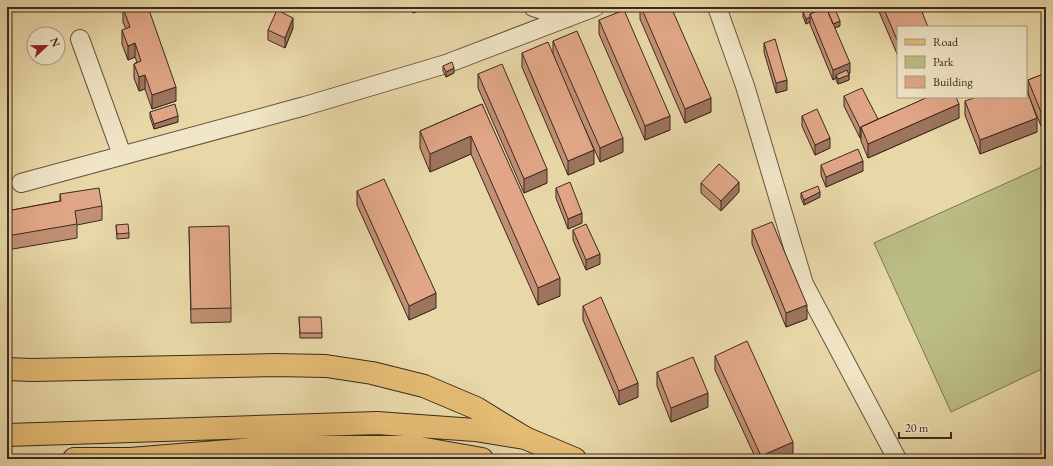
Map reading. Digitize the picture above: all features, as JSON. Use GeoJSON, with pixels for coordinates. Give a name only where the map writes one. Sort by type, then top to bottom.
{"type":"FeatureCollection","features":[{"type":"Feature","properties":{"kind":"main road"},"geometry":{"type":"LineString","coordinates":[[7,369],[32,370],[275,365],[326,366],[372,373],[424,386],[476,408],[525,438],[575,459]]}},
{"type":"Feature","properties":{"kind":"main road"},"geometry":{"type":"LineString","coordinates":[[7,435],[377,424],[475,430],[525,438]]}},
{"type":"Feature","properties":{"kind":"main road"},"geometry":{"type":"LineString","coordinates":[[74,459],[130,459],[278,447],[414,448],[482,459]]}},
{"type":"Feature","properties":{"kind":"street"},"geometry":{"type":"LineString","coordinates":[[533,7],[567,18]]}},
{"type":"Feature","properties":{"kind":"street"},"geometry":{"type":"LineString","coordinates":[[21,183],[305,106],[446,64],[595,7]]}},
{"type":"Feature","properties":{"kind":"street"},"geometry":{"type":"LineString","coordinates":[[717,7],[746,86],[804,284],[897,459]]}},
{"type":"Feature","properties":{"kind":"street"},"geometry":{"type":"LineString","coordinates":[[80,39],[122,155]]}},
{"type":"Feature","properties":{"kind":"green space"},"geometry":{"type":"Polygon","coordinates":[[[1046,165],[1046,367],[951,412],[874,243],[1046,165]]]}},
{"type":"Feature","properties":{"kind":"building"},"geometry":{"type":"Polygon","coordinates":[[[148,7],[176,87],[152,95],[145,75],[139,77],[134,64],[141,61],[135,43],[128,46],[122,30],[130,27],[123,8],[148,7]]]}},
{"type":"Feature","properties":{"kind":"building"},"geometry":{"type":"Polygon","coordinates":[[[641,7],[671,7],[711,98],[685,109],[641,7]]]}},
{"type":"Feature","properties":{"kind":"building"},"geometry":{"type":"Polygon","coordinates":[[[816,7],[824,8],[810,14],[810,17],[806,19],[803,12],[816,7]]]}},
{"type":"Feature","properties":{"kind":"building"},"geometry":{"type":"Polygon","coordinates":[[[826,7],[850,63],[833,70],[810,14],[826,7]]]}},
{"type":"Feature","properties":{"kind":"building"},"geometry":{"type":"Polygon","coordinates":[[[883,7],[920,7],[928,26],[897,26],[897,40],[883,7]]]}},
{"type":"Feature","properties":{"kind":"building"},"geometry":{"type":"Polygon","coordinates":[[[835,9],[840,21],[833,24],[828,12],[835,9]]]}},
{"type":"Feature","properties":{"kind":"building"},"geometry":{"type":"Polygon","coordinates":[[[277,10],[293,18],[285,38],[268,30],[277,10]]]}},
{"type":"Feature","properties":{"kind":"building"},"geometry":{"type":"Polygon","coordinates":[[[624,10],[670,116],[645,126],[599,20],[624,10]]]}},
{"type":"Feature","properties":{"kind":"building"},"geometry":{"type":"Polygon","coordinates":[[[577,31],[623,138],[600,148],[553,41],[577,31]]]}},
{"type":"Feature","properties":{"kind":"building"},"geometry":{"type":"Polygon","coordinates":[[[775,39],[787,80],[776,83],[764,43],[775,39]]]}},
{"type":"Feature","properties":{"kind":"building"},"geometry":{"type":"Polygon","coordinates":[[[548,42],[594,150],[568,161],[522,53],[548,42]]]}},
{"type":"Feature","properties":{"kind":"building"},"geometry":{"type":"Polygon","coordinates":[[[452,62],[454,68],[446,72],[443,66],[452,62]]]}},
{"type":"Feature","properties":{"kind":"building"},"geometry":{"type":"Polygon","coordinates":[[[502,64],[547,169],[524,179],[478,74],[502,64]]]}},
{"type":"Feature","properties":{"kind":"building"},"geometry":{"type":"Polygon","coordinates":[[[847,70],[849,75],[838,79],[836,75],[847,70]]]}},
{"type":"Feature","properties":{"kind":"building"},"geometry":{"type":"Polygon","coordinates":[[[1046,73],[1046,110],[1041,112],[1028,80],[1046,73]]]}},
{"type":"Feature","properties":{"kind":"building"},"geometry":{"type":"Polygon","coordinates":[[[862,88],[878,119],[860,128],[844,96],[862,88]]]}},
{"type":"Feature","properties":{"kind":"building"},"geometry":{"type":"Polygon","coordinates":[[[1027,91],[1037,118],[980,140],[965,101],[974,98],[1027,98],[1027,91]]]}},
{"type":"Feature","properties":{"kind":"building"},"geometry":{"type":"Polygon","coordinates":[[[926,98],[956,98],[959,104],[868,144],[861,127],[926,98]]]}},
{"type":"Feature","properties":{"kind":"building"},"geometry":{"type":"Polygon","coordinates":[[[175,104],[178,116],[154,124],[150,112],[175,104]]]}},
{"type":"Feature","properties":{"kind":"building"},"geometry":{"type":"Polygon","coordinates":[[[482,104],[560,278],[538,288],[471,136],[430,154],[420,131],[482,104]]]}},
{"type":"Feature","properties":{"kind":"building"},"geometry":{"type":"Polygon","coordinates":[[[817,109],[830,138],[815,145],[802,116],[817,109]]]}},
{"type":"Feature","properties":{"kind":"building"},"geometry":{"type":"Polygon","coordinates":[[[858,149],[863,161],[826,177],[821,165],[858,149]]]}},
{"type":"Feature","properties":{"kind":"building"},"geometry":{"type":"Polygon","coordinates":[[[719,164],[739,182],[721,201],[701,183],[719,164]]]}},
{"type":"Feature","properties":{"kind":"building"},"geometry":{"type":"Polygon","coordinates":[[[384,179],[436,293],[409,306],[357,191],[384,179]]]}},
{"type":"Feature","properties":{"kind":"building"},"geometry":{"type":"Polygon","coordinates":[[[570,182],[582,213],[568,219],[556,188],[570,182]]]}},
{"type":"Feature","properties":{"kind":"building"},"geometry":{"type":"Polygon","coordinates":[[[818,186],[820,192],[804,200],[801,193],[818,186]]]}},
{"type":"Feature","properties":{"kind":"building"},"geometry":{"type":"Polygon","coordinates":[[[99,188],[102,206],[75,211],[77,224],[7,236],[7,211],[61,201],[60,194],[99,188]]]}},
{"type":"Feature","properties":{"kind":"building"},"geometry":{"type":"Polygon","coordinates":[[[772,222],[807,305],[786,313],[752,230],[772,222]]]}},
{"type":"Feature","properties":{"kind":"building"},"geometry":{"type":"Polygon","coordinates":[[[128,224],[129,233],[117,234],[116,225],[128,224]]]}},
{"type":"Feature","properties":{"kind":"building"},"geometry":{"type":"Polygon","coordinates":[[[586,224],[600,254],[586,260],[573,230],[586,224]]]}},
{"type":"Feature","properties":{"kind":"building"},"geometry":{"type":"Polygon","coordinates":[[[229,226],[231,308],[191,309],[189,227],[229,226]]]}},
{"type":"Feature","properties":{"kind":"building"},"geometry":{"type":"Polygon","coordinates":[[[601,297],[638,383],[619,391],[583,306],[601,297]]]}},
{"type":"Feature","properties":{"kind":"building"},"geometry":{"type":"Polygon","coordinates":[[[299,317],[321,317],[322,333],[300,333],[299,317]]]}},
{"type":"Feature","properties":{"kind":"building"},"geometry":{"type":"Polygon","coordinates":[[[747,341],[793,442],[761,456],[715,356],[747,341]]]}},
{"type":"Feature","properties":{"kind":"building"},"geometry":{"type":"Polygon","coordinates":[[[693,357],[708,393],[671,408],[657,372],[693,357]]]}}]}
